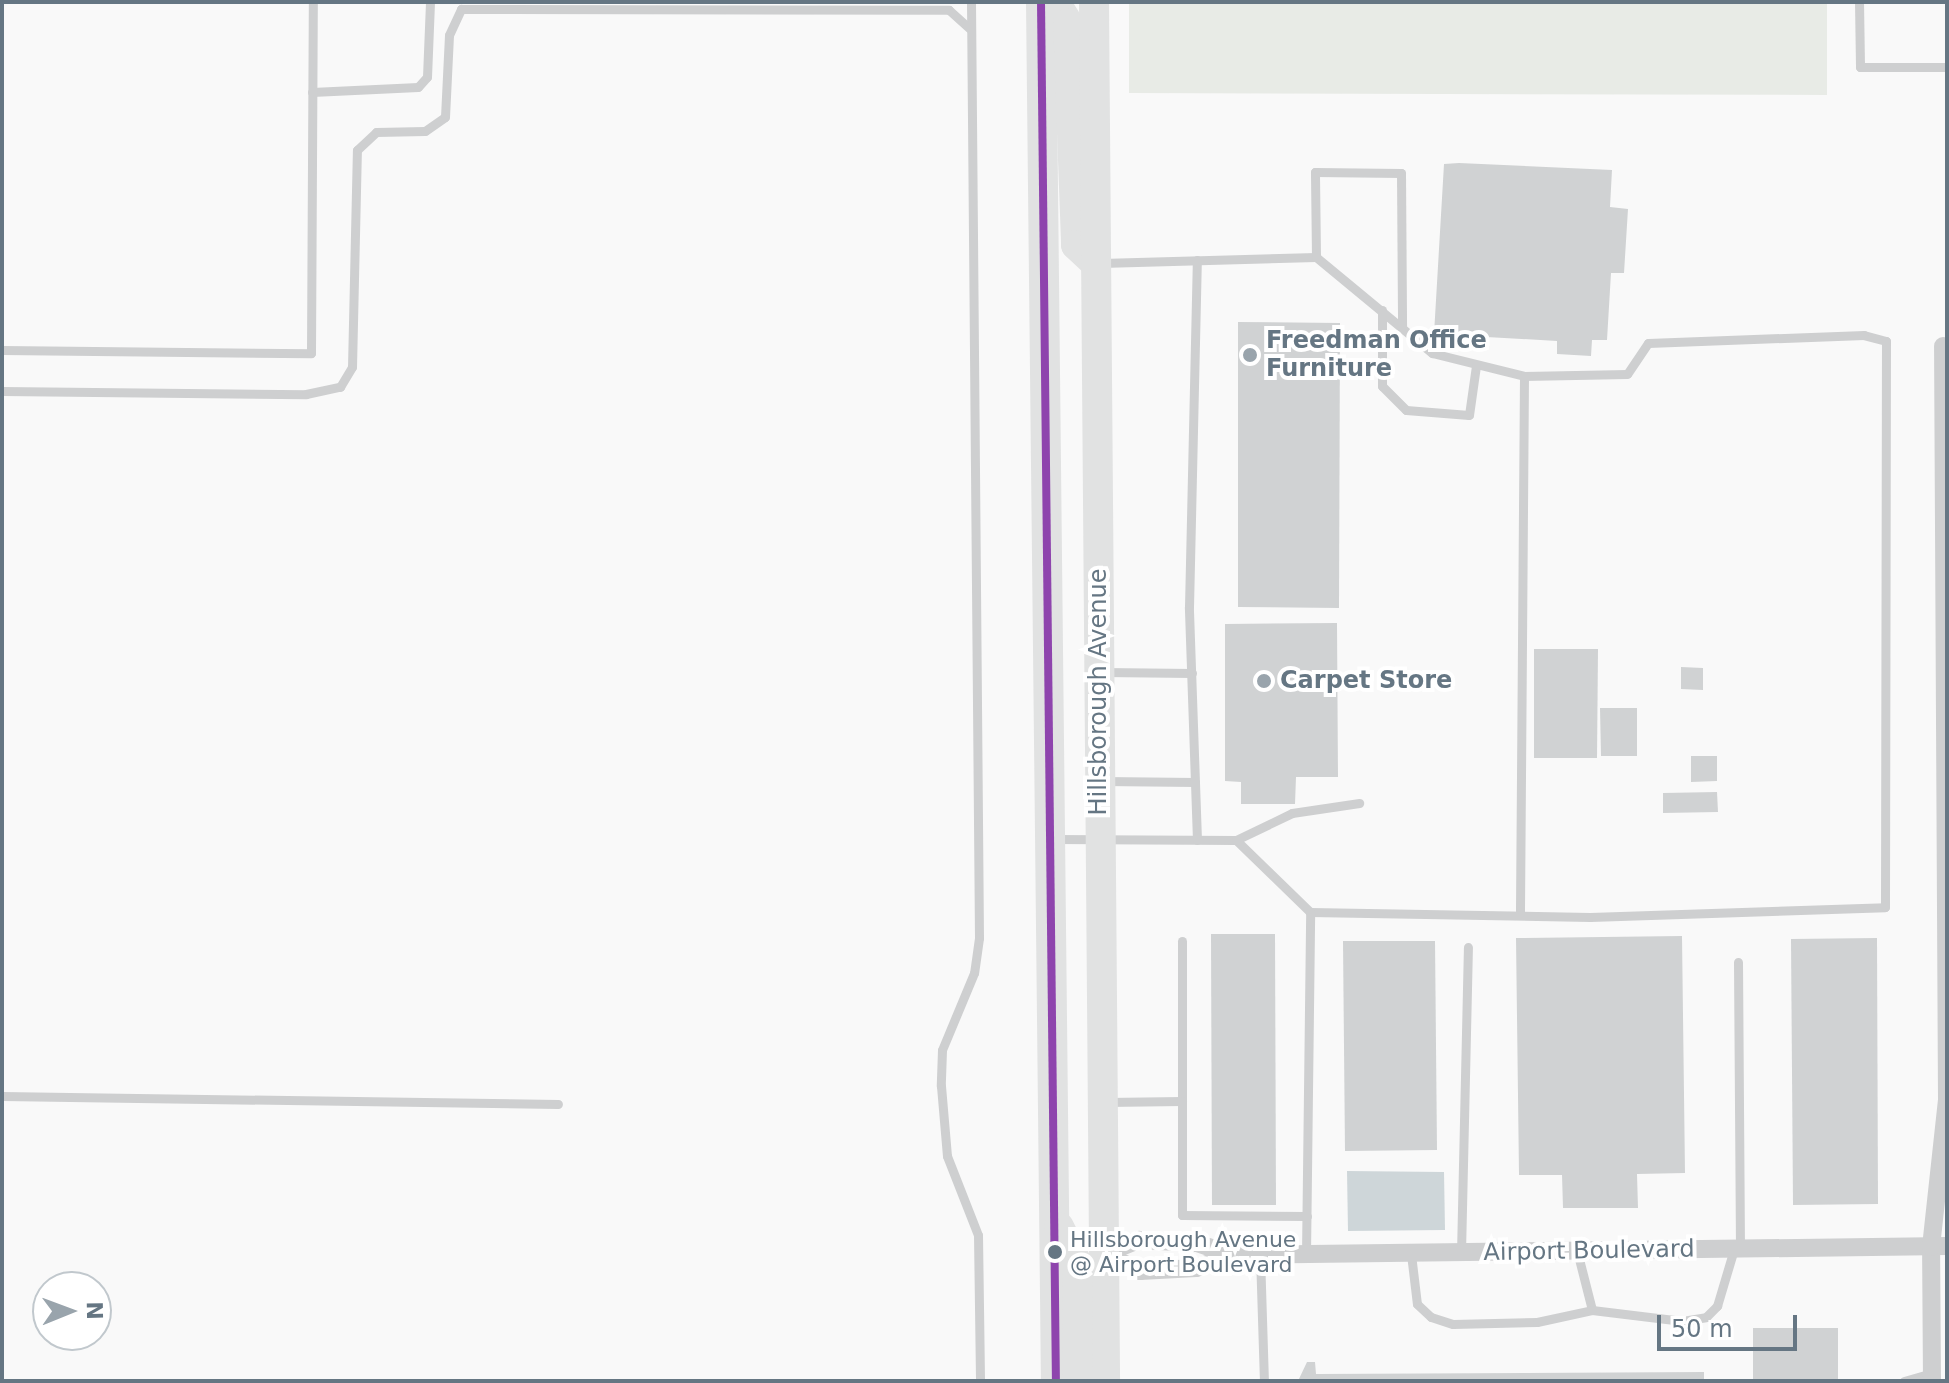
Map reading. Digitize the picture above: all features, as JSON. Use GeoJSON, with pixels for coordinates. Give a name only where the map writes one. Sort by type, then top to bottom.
{"type":"FeatureCollection","features":[{"type":"Feature","properties":{"kind":"main road","name":"Hillsborough Avenue"},"geometry":{"type":"LineString","coordinates":[[1041,2],[1054,839],[1056,1381]]}},
{"type":"Feature","properties":{"kind":"main road"},"geometry":{"type":"LineString","coordinates":[[1055,2],[1068,23],[1076,245],[1095,264]]}},
{"type":"Feature","properties":{"kind":"main road","name":"Hillsborough Avenue"},"geometry":{"type":"LineString","coordinates":[[1094,2],[1105,1381]]}},
{"type":"Feature","properties":{"kind":"main road"},"geometry":{"type":"LineString","coordinates":[[1055,1222],[1077,1263],[1078,1381]]}},
{"type":"Feature","properties":{"kind":"street"},"geometry":{"type":"LineString","coordinates":[[1932,1377],[1947,1035],[1945,346]]}},
{"type":"Feature","properties":{"kind":"street","name":"Airport Boulevard"},"geometry":{"type":"LineString","coordinates":[[1104,1254],[1139,1240],[1197,1243],[1232,1255],[1939,1246]]}},
{"type":"Feature","properties":{"kind":"street","name":"Airport Boulevard"},"geometry":{"type":"LineString","coordinates":[[1104,1254],[1140,1271],[1196,1268],[1232,1255]]}},
{"type":"Feature","properties":{"kind":"lane"},"geometry":{"type":"LineString","coordinates":[[2,350],[311,353],[313,2]]}},
{"type":"Feature","properties":{"kind":"lane"},"geometry":{"type":"LineString","coordinates":[[312,92],[418,87],[427,77],[430,2]]}},
{"type":"Feature","properties":{"kind":"lane"},"geometry":{"type":"LineString","coordinates":[[971,2],[979,938],[974,973],[942,1050],[941,1086],[947,1156],[978,1235],[980,1381]]}},
{"type":"Feature","properties":{"kind":"lane"},"geometry":{"type":"LineString","coordinates":[[1859,2],[1860,67],[1947,67]]}},
{"type":"Feature","properties":{"kind":"lane"},"geometry":{"type":"LineString","coordinates":[[2,391],[306,394],[340,387],[352,367],[357,150],[376,132],[425,131],[445,117],[449,35],[461,9],[949,10],[971,32]]}},
{"type":"Feature","properties":{"kind":"lane"},"geometry":{"type":"LineString","coordinates":[[1316,257],[1315,172],[1401,173],[1402,327]]}},
{"type":"Feature","properties":{"kind":"lane"},"geometry":{"type":"LineString","coordinates":[[1095,264],[1316,257],[1432,353],[1524,376],[1627,374],[1648,343],[1864,335],[1886,341],[1885,907],[1520,913],[1310,912],[1236,840]]}},
{"type":"Feature","properties":{"kind":"lane"},"geometry":{"type":"LineString","coordinates":[[1197,260],[1192,673],[1197,840]]}},
{"type":"Feature","properties":{"kind":"lane"},"geometry":{"type":"LineString","coordinates":[[1382,310],[1382,386],[1406,410],[1469,415],[1476,366]]}},
{"type":"Feature","properties":{"kind":"lane"},"geometry":{"type":"LineString","coordinates":[[1520,913],[1524,376]]}},
{"type":"Feature","properties":{"kind":"lane"},"geometry":{"type":"LineString","coordinates":[[1099,672],[1192,673]]}},
{"type":"Feature","properties":{"kind":"lane"},"geometry":{"type":"LineString","coordinates":[[1099,781],[1195,782]]}},
{"type":"Feature","properties":{"kind":"lane"},"geometry":{"type":"LineString","coordinates":[[1054,839],[1236,840],[1292,813],[1359,803]]}},
{"type":"Feature","properties":{"kind":"lane"},"geometry":{"type":"LineString","coordinates":[[1306,1255],[1310,912]]}},
{"type":"Feature","properties":{"kind":"lane"},"geometry":{"type":"LineString","coordinates":[[1182,941],[1182,1215],[1307,1216]]}},
{"type":"Feature","properties":{"kind":"lane"},"geometry":{"type":"LineString","coordinates":[[1461,1253],[1468,947]]}},
{"type":"Feature","properties":{"kind":"lane"},"geometry":{"type":"LineString","coordinates":[[1411,1254],[1417,1304],[1431,1317],[1453,1324],[1537,1322],[1592,1310],[1706,1317],[1737,1249],[1738,962]]}},
{"type":"Feature","properties":{"kind":"lane"},"geometry":{"type":"LineString","coordinates":[[2,1096],[558,1104]]}},
{"type":"Feature","properties":{"kind":"lane"},"geometry":{"type":"LineString","coordinates":[[1102,1102],[1182,1101]]}},
{"type":"Feature","properties":{"kind":"lane"},"geometry":{"type":"LineString","coordinates":[[1577,1251],[1592,1310]]}},
{"type":"Feature","properties":{"kind":"lane"},"geometry":{"type":"LineString","coordinates":[[1260,1255],[1264,1381]]}},
{"type":"Feature","properties":{"kind":"lane"},"geometry":{"type":"LineString","coordinates":[[1904,1381],[1932,1377]]}},
{"type":"Feature","properties":{"kind":"shaded area"},"geometry":{"type":"Polygon","coordinates":[[[1129,2],[1827,2],[1827,95],[1129,93],[1129,2]]]}},
{"type":"Feature","properties":{"kind":"shaded area"},"geometry":{"type":"Polygon","coordinates":[[[1347,1171],[1444,1172],[1445,1230],[1348,1231],[1347,1171]]]}},
{"type":"Feature","properties":{"kind":"building"},"geometry":{"type":"Polygon","coordinates":[[[1444,164],[1612,170],[1610,207],[1628,209],[1624,273],[1611,273],[1607,340],[1592,340],[1591,356],[1557,354],[1557,341],[1434,334],[1444,164]]]}},
{"type":"Feature","properties":{"kind":"building"},"geometry":{"type":"Polygon","coordinates":[[[1238,322],[1340,323],[1339,608],[1238,607],[1238,322]]]}},
{"type":"Feature","properties":{"kind":"building"},"geometry":{"type":"Polygon","coordinates":[[[1337,623],[1338,777],[1296,777],[1295,804],[1241,804],[1241,782],[1225,781],[1225,624],[1337,623]]]}},
{"type":"Feature","properties":{"kind":"building"},"geometry":{"type":"Polygon","coordinates":[[[1534,649],[1598,649],[1597,758],[1534,758],[1534,649]]]}},
{"type":"Feature","properties":{"kind":"building"},"geometry":{"type":"Polygon","coordinates":[[[1681,667],[1703,668],[1703,690],[1681,689],[1681,667]]]}},
{"type":"Feature","properties":{"kind":"building"},"geometry":{"type":"Polygon","coordinates":[[[1600,708],[1637,708],[1637,756],[1601,756],[1600,708]]]}},
{"type":"Feature","properties":{"kind":"building"},"geometry":{"type":"Polygon","coordinates":[[[1691,756],[1717,756],[1717,781],[1691,782],[1691,756]]]}},
{"type":"Feature","properties":{"kind":"building"},"geometry":{"type":"Polygon","coordinates":[[[1717,792],[1718,812],[1663,813],[1663,793],[1717,792]]]}},
{"type":"Feature","properties":{"kind":"building"},"geometry":{"type":"Polygon","coordinates":[[[1211,934],[1275,934],[1276,1205],[1212,1205],[1211,934]]]}},
{"type":"Feature","properties":{"kind":"building"},"geometry":{"type":"Polygon","coordinates":[[[1682,936],[1685,1173],[1637,1174],[1638,1208],[1563,1208],[1562,1175],[1519,1175],[1516,938],[1682,936]]]}},
{"type":"Feature","properties":{"kind":"building"},"geometry":{"type":"Polygon","coordinates":[[[1877,938],[1878,1204],[1793,1205],[1791,939],[1877,938]]]}},
{"type":"Feature","properties":{"kind":"building"},"geometry":{"type":"Polygon","coordinates":[[[1343,941],[1435,941],[1437,1150],[1345,1151],[1343,941]]]}},
{"type":"Feature","properties":{"kind":"building"},"geometry":{"type":"Polygon","coordinates":[[[1753,1328],[1838,1328],[1838,1381],[1753,1381],[1753,1328]]]}},
{"type":"Feature","properties":{"kind":"building"},"geometry":{"type":"Polygon","coordinates":[[[1307,1362],[1315,1362],[1316,1374],[1704,1372],[1704,1381],[1298,1381],[1307,1362]]]}},
{"type":"Feature","properties":{"kind":"transit line"},"geometry":{"type":"LineString","coordinates":[[1041,2],[1056,1381]]}},
{"type":"Feature","properties":{"kind":"place","name":"Freedman Office Furniture"},"geometry":{"type":"Point","coordinates":[1250,355]}},
{"type":"Feature","properties":{"kind":"place","name":"Carpet Store"},"geometry":{"type":"Point","coordinates":[1264,681]}},
{"type":"Feature","properties":{"kind":"place","name":"Hillsborough Avenue @ Airport Boulevard"},"geometry":{"type":"Point","coordinates":[1055,1252]}}]}
